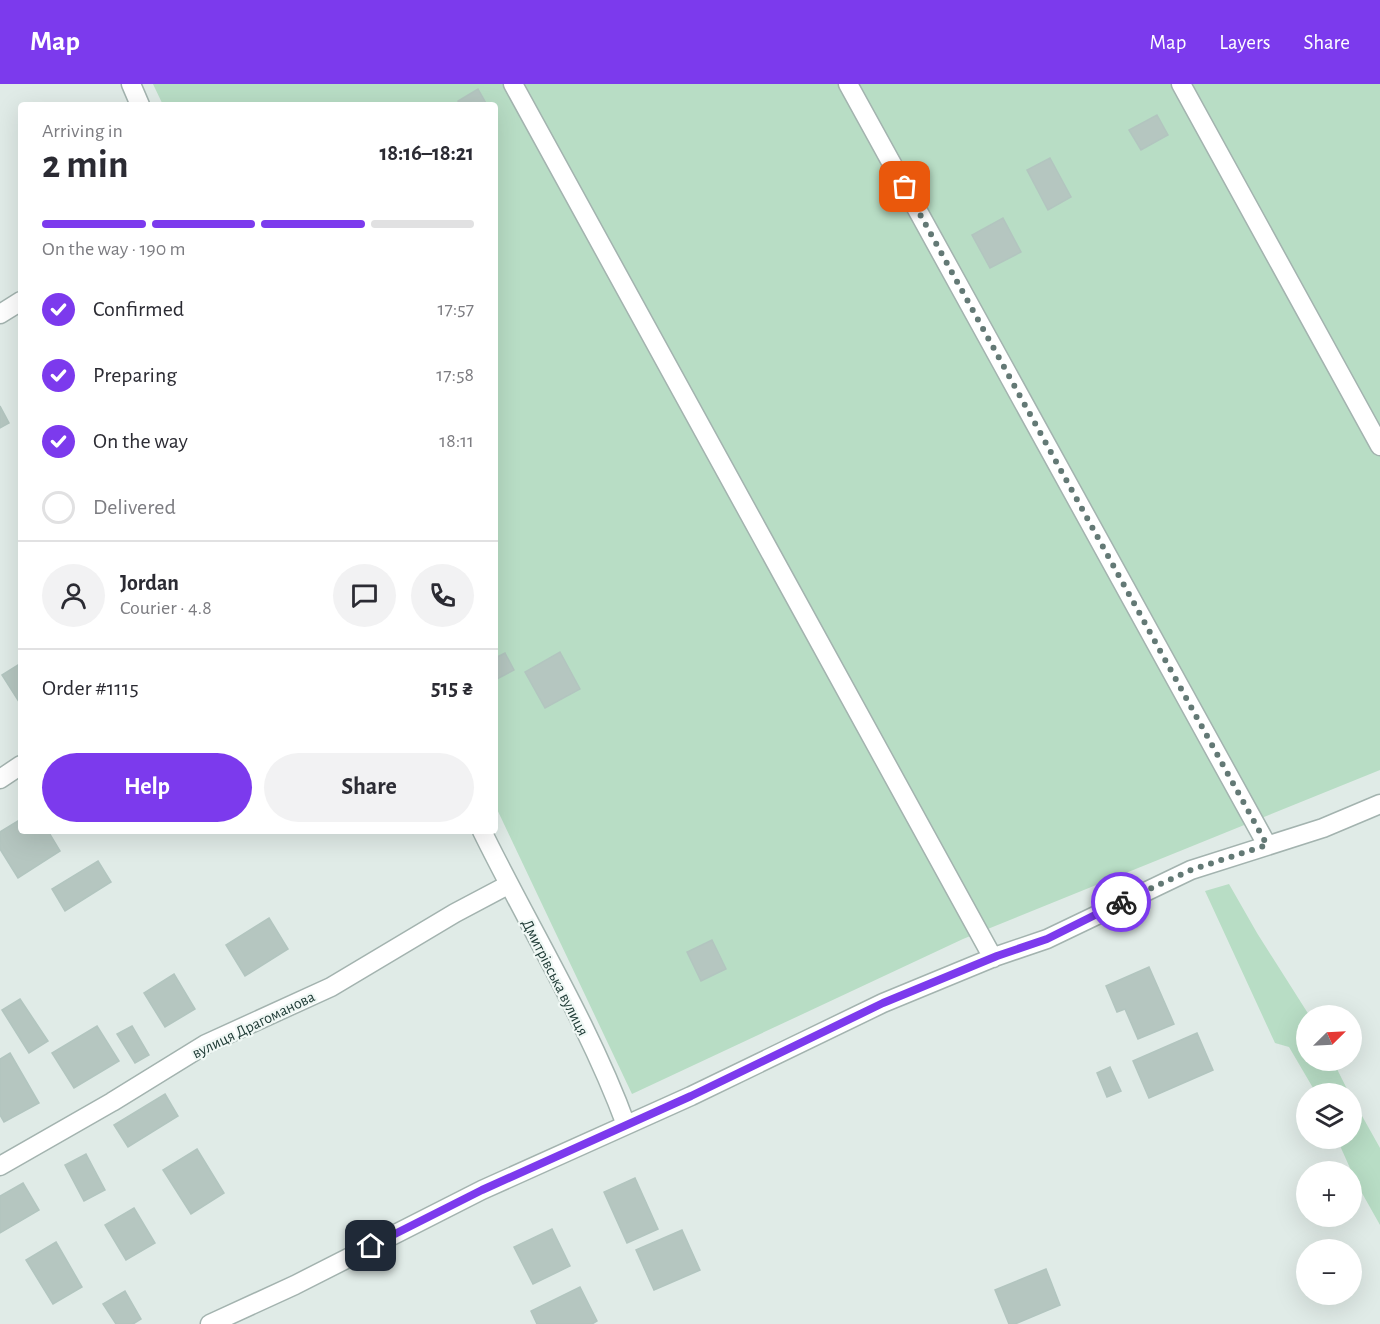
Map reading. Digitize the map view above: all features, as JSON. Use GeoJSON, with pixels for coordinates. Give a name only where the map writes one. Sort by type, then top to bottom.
{"type":"FeatureCollection","features":[{"type":"Feature","properties":{"kind":"street"},"geometry":{"type":"LineString","coordinates":[[130,84],[139,102]]}},
{"type":"Feature","properties":{"kind":"street"},"geometry":{"type":"LineString","coordinates":[[513,84],[993,958]]}},
{"type":"Feature","properties":{"kind":"street"},"geometry":{"type":"LineString","coordinates":[[848,84],[1267,845]]}},
{"type":"Feature","properties":{"kind":"street"},"geometry":{"type":"LineString","coordinates":[[1181,84],[1380,446]]}},
{"type":"Feature","properties":{"kind":"street"},"geometry":{"type":"LineString","coordinates":[[0,314],[18,303]]}},
{"type":"Feature","properties":{"kind":"street"},"geometry":{"type":"LineString","coordinates":[[0,779],[18,767]]}},
{"type":"Feature","properties":{"kind":"street"},"geometry":{"type":"LineString","coordinates":[[210,1324],[306,1280],[491,1185],[700,1092],[883,1003],[993,958],[1047,939],[1191,870],[1323,828],[1380,804]]}},
{"type":"Feature","properties":{"kind":"street","name":"Дмитрівська вулиця"},"geometry":{"type":"LineString","coordinates":[[483,834],[593,1047],[626,1125]]}},
{"type":"Feature","properties":{"kind":"street","name":"вулиця Драгоманова"},"geometry":{"type":"LineString","coordinates":[[0,1166],[207,1044],[331,987],[455,913],[508,885]]}},
{"type":"Feature","properties":{"kind":"green space"},"geometry":{"type":"Polygon","coordinates":[[[153,84],[1380,84],[1380,770],[963,939],[632,1094],[498,811],[498,102],[162,102],[153,84]]]}},
{"type":"Feature","properties":{"kind":"green space"},"geometry":{"type":"Polygon","coordinates":[[[1229,884],[1303,1005],[1296,1005],[1296,1059],[1289,1047],[1275,1043],[1205,891],[1229,884]]]}},
{"type":"Feature","properties":{"kind":"green space"},"geometry":{"type":"Polygon","coordinates":[[[1303,1071],[1338,1071],[1344,1083],[1310,1083],[1303,1071]]]}},
{"type":"Feature","properties":{"kind":"green space"},"geometry":{"type":"Polygon","coordinates":[[[1362,1116],[1380,1148],[1380,1225],[1362,1193],[1362,1161],[1347,1161],[1341,1149],[1362,1149],[1362,1116]]]}},
{"type":"Feature","properties":{"kind":"building"},"geometry":{"type":"Polygon","coordinates":[[[478,89],[485,102],[458,102],[478,89]]]}},
{"type":"Feature","properties":{"kind":"building"},"geometry":{"type":"Polygon","coordinates":[[[1157,115],[1168,135],[1141,150],[1129,130],[1157,115]]]}},
{"type":"Feature","properties":{"kind":"building"},"geometry":{"type":"Polygon","coordinates":[[[1050,158],[1071,197],[1048,210],[1027,170],[1050,158]]]}},
{"type":"Feature","properties":{"kind":"building"},"geometry":{"type":"Polygon","coordinates":[[[1003,218],[1021,252],[990,268],[972,235],[1003,218]]]}},
{"type":"Feature","properties":{"kind":"building"},"geometry":{"type":"Polygon","coordinates":[[[0,406],[9,423],[0,428],[0,406]]]}},
{"type":"Feature","properties":{"kind":"building"},"geometry":{"type":"Polygon","coordinates":[[[560,652],[580,689],[545,708],[525,672],[560,652]]]}},
{"type":"Feature","properties":{"kind":"building"},"geometry":{"type":"Polygon","coordinates":[[[505,653],[514,670],[498,678],[498,656],[505,653]]]}},
{"type":"Feature","properties":{"kind":"building"},"geometry":{"type":"Polygon","coordinates":[[[18,665],[18,700],[2,675],[18,665]]]}},
{"type":"Feature","properties":{"kind":"building"},"geometry":{"type":"Polygon","coordinates":[[[18,821],[18,834],[50,834],[60,851],[18,878],[0,849],[0,832],[18,821]]]}},
{"type":"Feature","properties":{"kind":"building"},"geometry":{"type":"Polygon","coordinates":[[[98,861],[111,882],[65,911],[52,889],[98,861]]]}},
{"type":"Feature","properties":{"kind":"building"},"geometry":{"type":"Polygon","coordinates":[[[269,918],[288,949],[245,976],[226,945],[269,918]]]}},
{"type":"Feature","properties":{"kind":"building"},"geometry":{"type":"Polygon","coordinates":[[[712,940],[726,969],[701,981],[687,952],[712,940]]]}},
{"type":"Feature","properties":{"kind":"building"},"geometry":{"type":"Polygon","coordinates":[[[1149,967],[1174,1024],[1138,1039],[1125,1009],[1117,1012],[1106,986],[1149,967]]]}},
{"type":"Feature","properties":{"kind":"building"},"geometry":{"type":"Polygon","coordinates":[[[174,974],[195,1009],[165,1027],[144,993],[174,974]]]}},
{"type":"Feature","properties":{"kind":"building"},"geometry":{"type":"Polygon","coordinates":[[[20,999],[48,1041],[29,1053],[2,1010],[20,999]]]}},
{"type":"Feature","properties":{"kind":"building"},"geometry":{"type":"Polygon","coordinates":[[[97,1026],[119,1061],[74,1088],[52,1053],[97,1026]]]}},
{"type":"Feature","properties":{"kind":"building"},"geometry":{"type":"Polygon","coordinates":[[[132,1026],[149,1055],[135,1063],[117,1034],[132,1026]]]}},
{"type":"Feature","properties":{"kind":"building"},"geometry":{"type":"Polygon","coordinates":[[[1197,1033],[1213,1070],[1149,1098],[1133,1061],[1197,1033]]]}},
{"type":"Feature","properties":{"kind":"building"},"geometry":{"type":"Polygon","coordinates":[[[10,1053],[39,1103],[4,1122],[0,1115],[0,1059],[10,1053]]]}},
{"type":"Feature","properties":{"kind":"building"},"geometry":{"type":"Polygon","coordinates":[[[1110,1067],[1121,1091],[1107,1097],[1097,1073],[1110,1067]]]}},
{"type":"Feature","properties":{"kind":"building"},"geometry":{"type":"Polygon","coordinates":[[[165,1094],[178,1116],[128,1147],[114,1125],[165,1094]]]}},
{"type":"Feature","properties":{"kind":"building"},"geometry":{"type":"Polygon","coordinates":[[[197,1149],[224,1193],[191,1214],[163,1170],[197,1149]]]}},
{"type":"Feature","properties":{"kind":"building"},"geometry":{"type":"Polygon","coordinates":[[[86,1154],[105,1190],[84,1201],[65,1165],[86,1154]]]}},
{"type":"Feature","properties":{"kind":"building"},"geometry":{"type":"Polygon","coordinates":[[[635,1178],[658,1229],[627,1243],[604,1192],[635,1178]]]}},
{"type":"Feature","properties":{"kind":"building"},"geometry":{"type":"Polygon","coordinates":[[[23,1183],[39,1210],[0,1233],[0,1196],[23,1183]]]}},
{"type":"Feature","properties":{"kind":"building"},"geometry":{"type":"Polygon","coordinates":[[[134,1208],[155,1243],[126,1260],[105,1225],[134,1208]]]}},
{"type":"Feature","properties":{"kind":"building"},"geometry":{"type":"Polygon","coordinates":[[[552,1229],[570,1266],[533,1284],[514,1247],[552,1229]]]}},
{"type":"Feature","properties":{"kind":"building"},"geometry":{"type":"Polygon","coordinates":[[[682,1230],[700,1270],[654,1290],[636,1250],[682,1230]]]}},
{"type":"Feature","properties":{"kind":"building"},"geometry":{"type":"Polygon","coordinates":[[[56,1242],[82,1287],[53,1304],[26,1260],[56,1242]]]}},
{"type":"Feature","properties":{"kind":"building"},"geometry":{"type":"Polygon","coordinates":[[[1046,1269],[1060,1305],[1015,1324],[1009,1324],[995,1290],[1046,1269]]]}},
{"type":"Feature","properties":{"kind":"building"},"geometry":{"type":"Polygon","coordinates":[[[580,1287],[597,1321],[592,1324],[537,1324],[531,1311],[580,1287]]]}},
{"type":"Feature","properties":{"kind":"building"},"geometry":{"type":"Polygon","coordinates":[[[125,1291],[141,1319],[133,1324],[116,1324],[103,1304],[125,1291]]]}},
{"type":"Feature","properties":{"kind":"way so far"},"geometry":{"type":"LineString","coordinates":[[905,187],[1267,845],[1191,870],[1121,902]]}},
{"type":"Feature","properties":{"kind":"route"},"geometry":{"type":"LineString","coordinates":[[371,1246],[509,1177],[691,1096],[883,1003],[932,981],[1047,939],[1121,902]]}}]}
